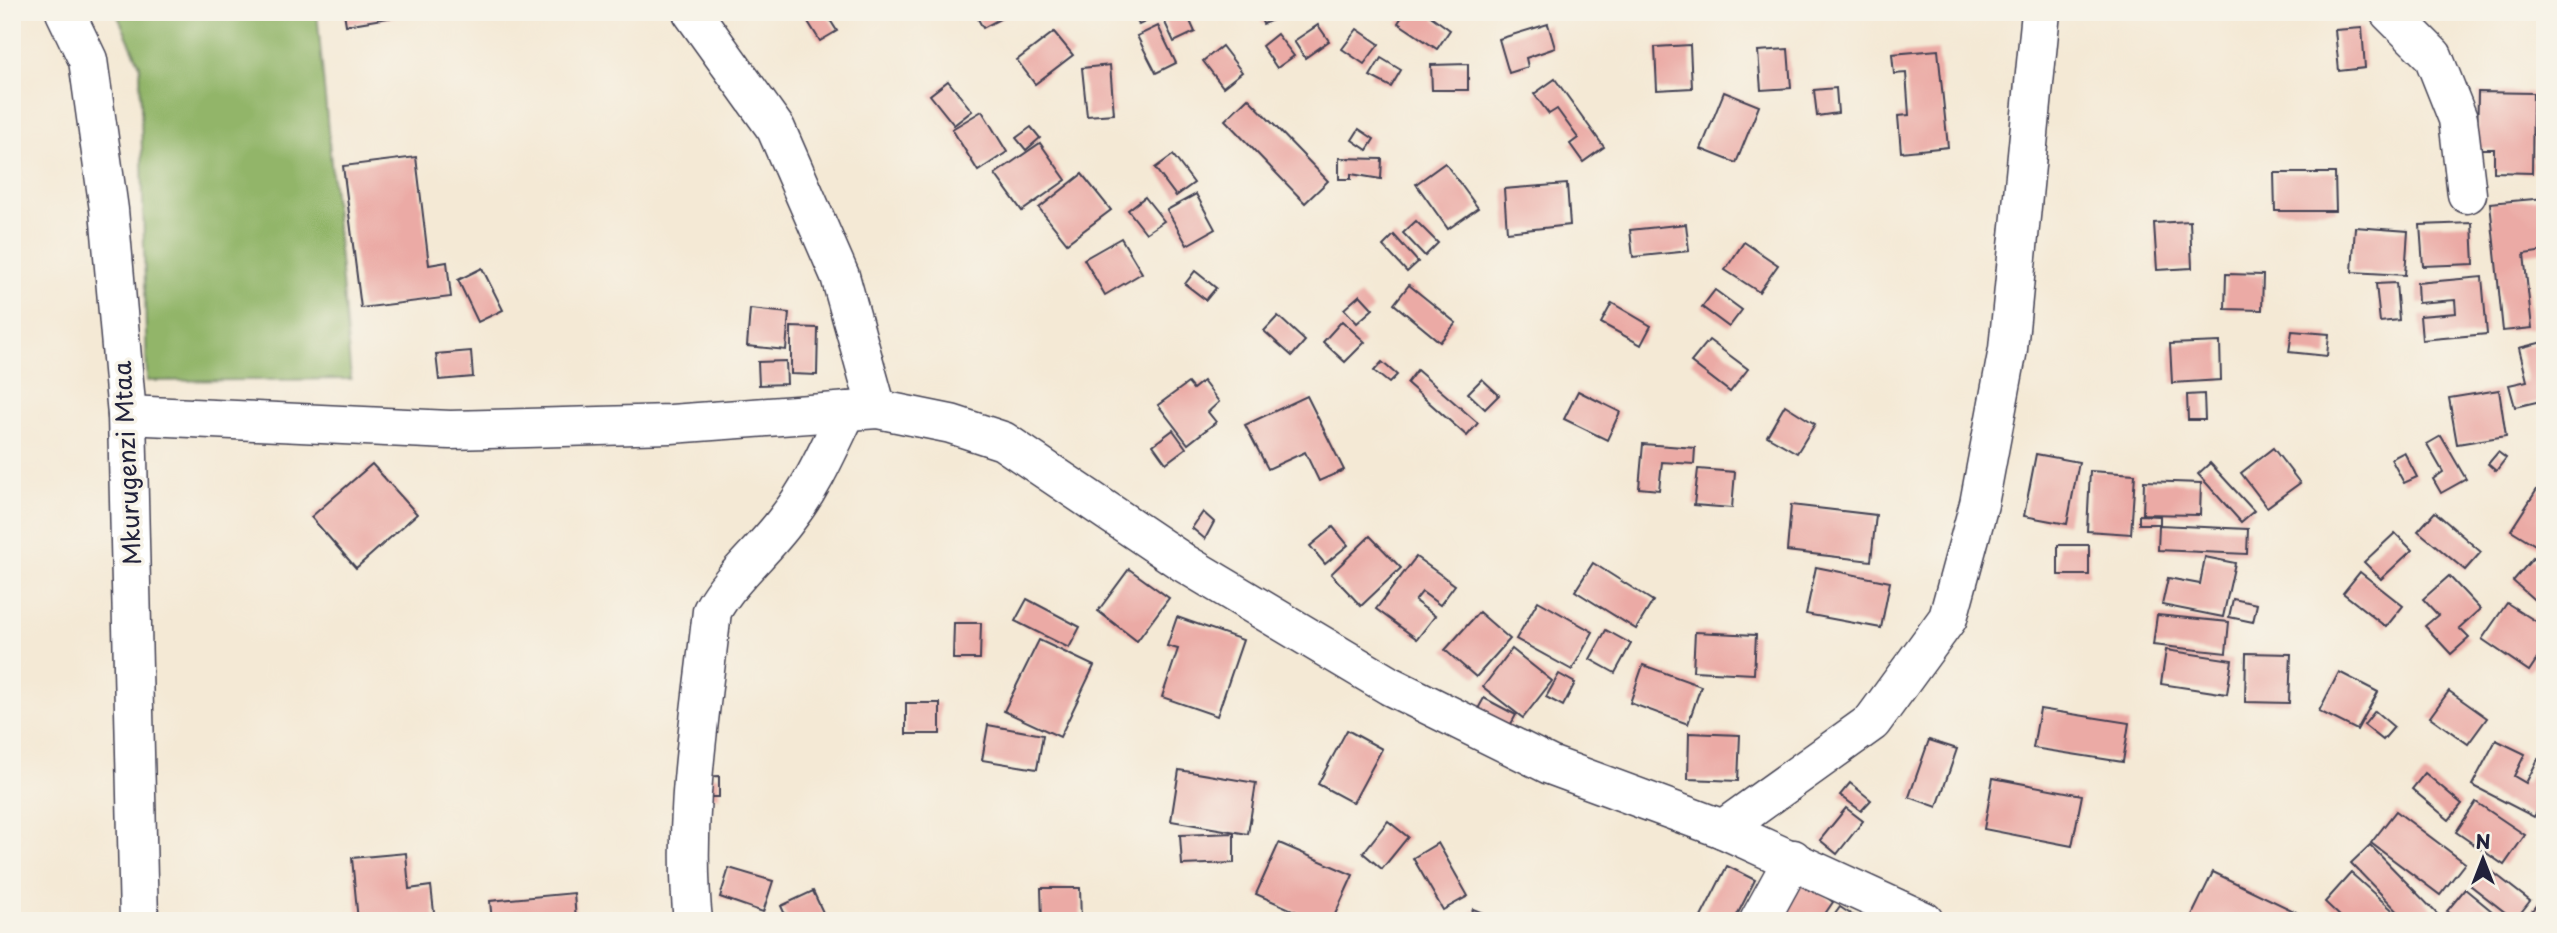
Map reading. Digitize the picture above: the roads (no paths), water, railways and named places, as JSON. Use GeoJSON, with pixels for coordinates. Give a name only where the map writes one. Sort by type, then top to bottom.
{"type":"FeatureCollection","features":[{"type":"Feature","properties":{"kind":"street","name":"Mkurugenzi Mtaa"},"geometry":{"type":"LineString","coordinates":[[65,12],[88,60],[109,209],[127,415],[139,921]]}},
{"type":"Feature","properties":{"kind":"street"},"geometry":{"type":"LineString","coordinates":[[692,12],[776,129],[840,276],[862,410],[788,519],[722,593],[712,611],[693,780],[689,878],[693,921]]}},
{"type":"Feature","properties":{"kind":"street"},"geometry":{"type":"LineString","coordinates":[[2389,12],[2433,56],[2458,119],[2467,194]]}},
{"type":"Feature","properties":{"kind":"street"},"geometry":{"type":"LineString","coordinates":[[1724,829],[1872,722],[1948,618],[1979,504],[2008,349],[2041,13]]}},
{"type":"Feature","properties":{"kind":"street"},"geometry":{"type":"LineString","coordinates":[[127,415],[450,430],[671,425],[862,410],[951,425],[1003,441],[1184,563],[1390,685],[1550,765],[1724,829],[1924,921]]}},
{"type":"Feature","properties":{"kind":"street"},"geometry":{"type":"LineString","coordinates":[[1759,921],[1793,859]]}}]}
